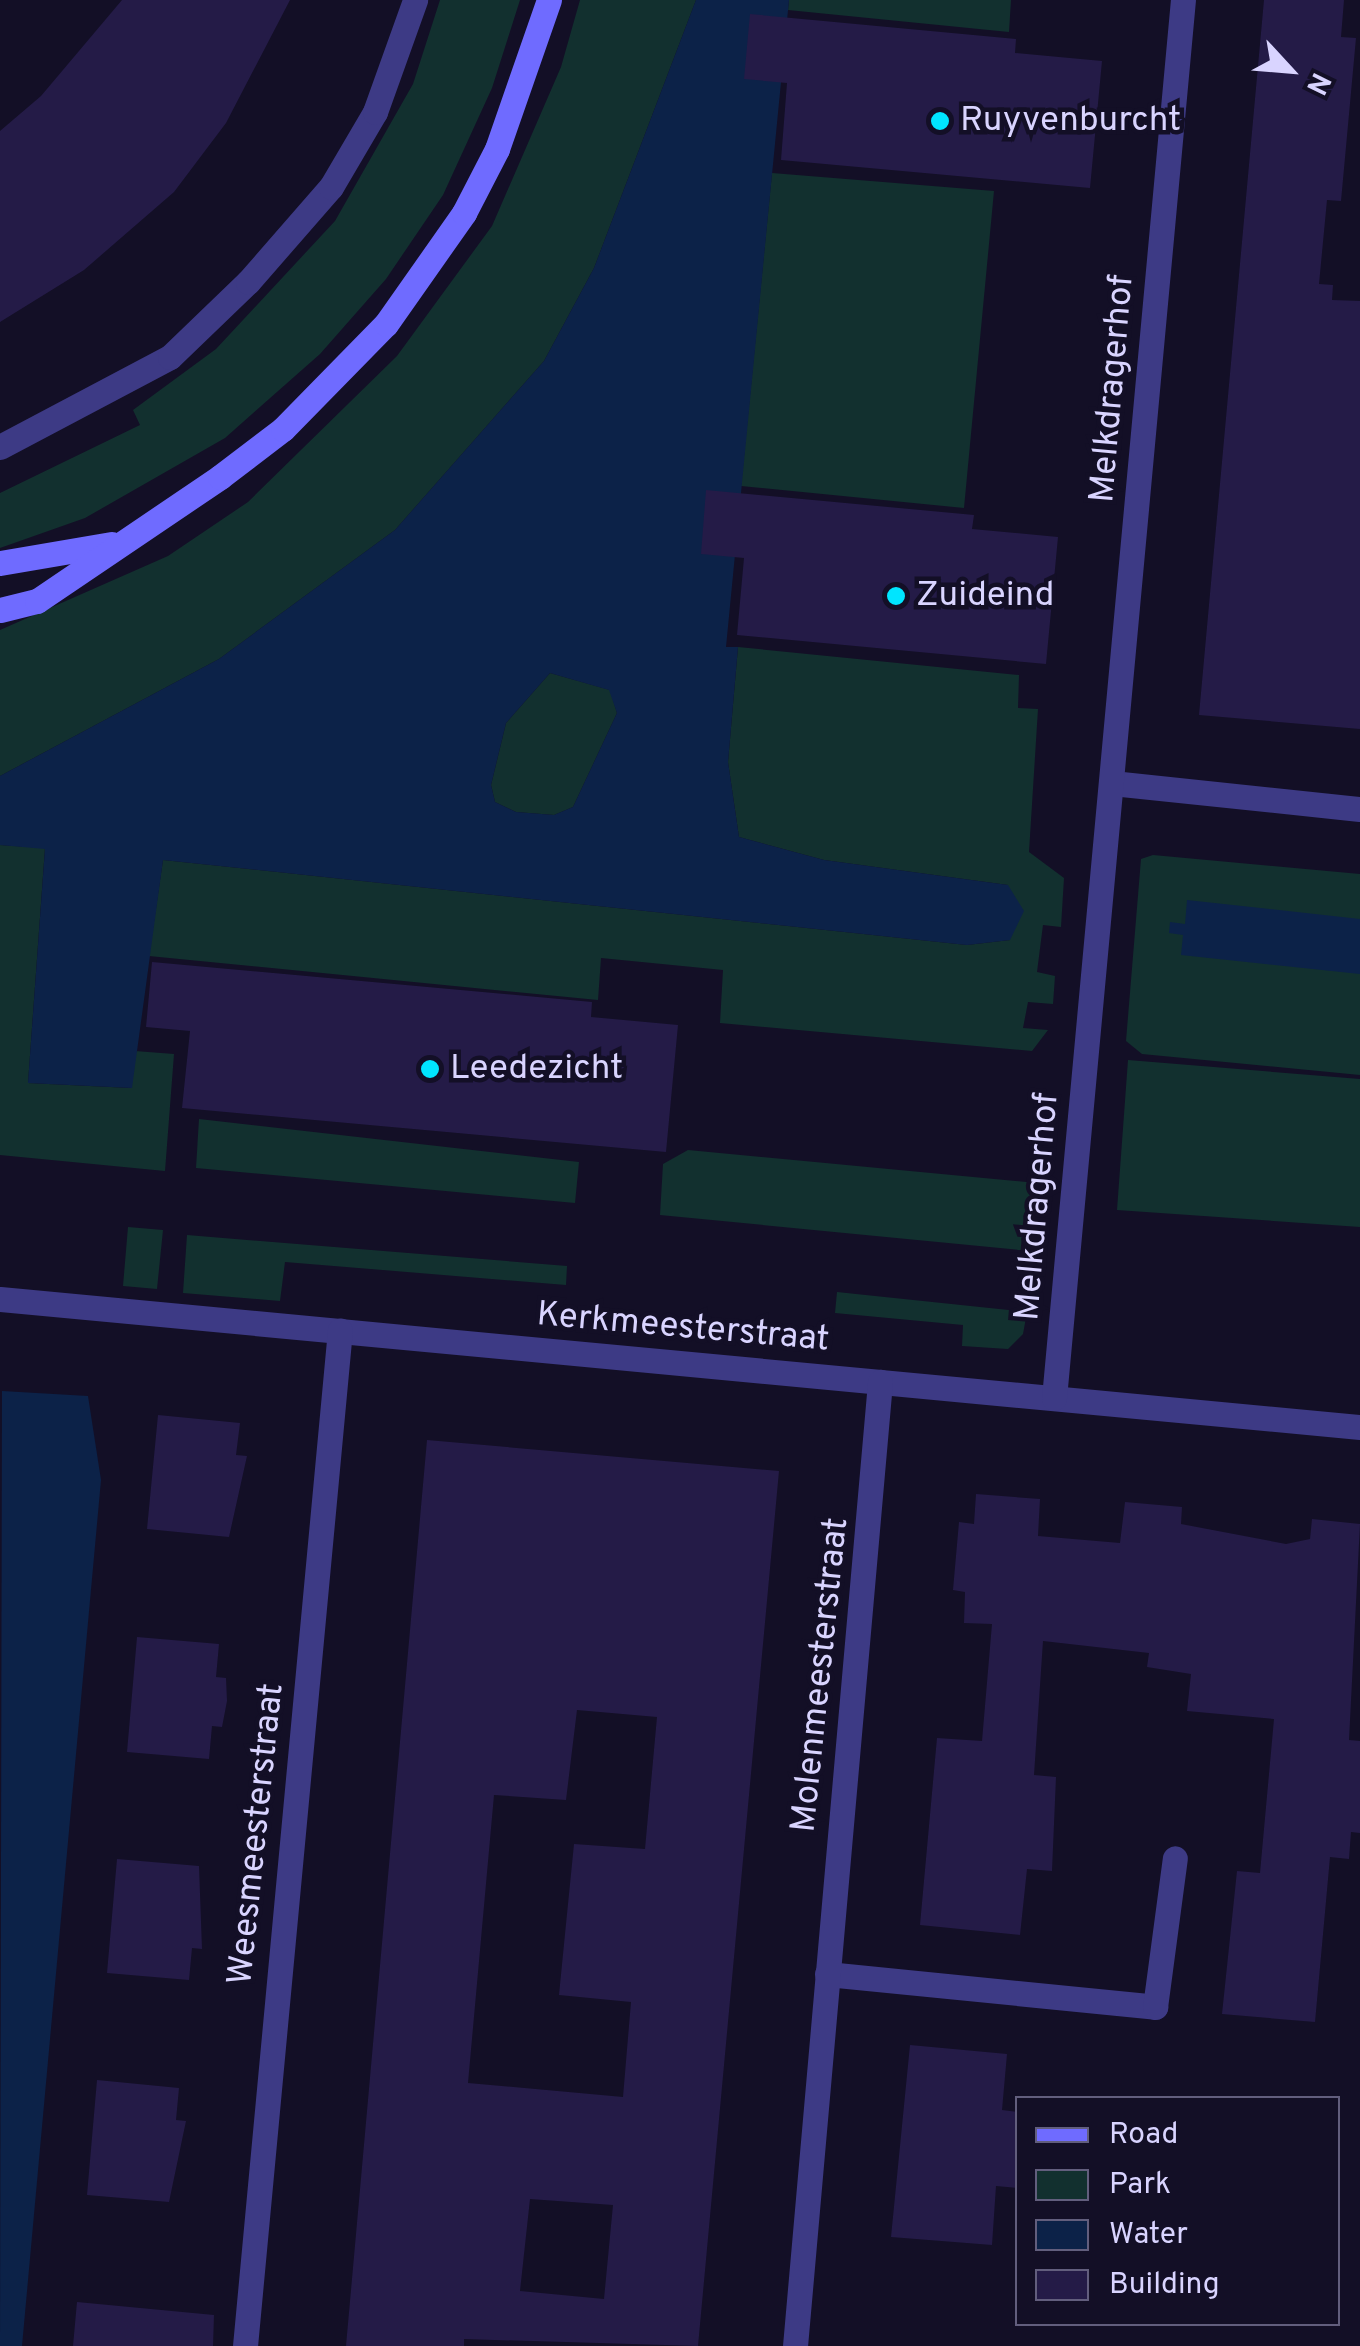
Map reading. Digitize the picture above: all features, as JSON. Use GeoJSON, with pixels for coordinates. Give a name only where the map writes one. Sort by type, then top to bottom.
{"type":"FeatureCollection","features":[{"type":"Feature","properties":{"kind":"street"},"geometry":{"type":"LineString","coordinates":[[0,447],[170,356],[248,282],[332,187],[375,112],[415,0]]}},
{"type":"Feature","properties":{"kind":"street"},"geometry":{"type":"LineString","coordinates":[[0,610],[36,601],[116,543],[172,513],[283,429],[386,324],[464,213],[497,148],[549,0]]}},
{"type":"Feature","properties":{"kind":"street","name":"Melkdragerhof"},"geometry":{"type":"LineString","coordinates":[[1054,1398],[1184,0]]}},
{"type":"Feature","properties":{"kind":"street"},"geometry":{"type":"LineString","coordinates":[[0,564],[116,543]]}},
{"type":"Feature","properties":{"kind":"street"},"geometry":{"type":"LineString","coordinates":[[1112,784],[1360,810]]}},
{"type":"Feature","properties":{"kind":"street","name":"Kerkmeesterstraat"},"geometry":{"type":"LineString","coordinates":[[0,1299],[1360,1427]]}},
{"type":"Feature","properties":{"kind":"street","name":"Weesmeesterstraat"},"geometry":{"type":"LineString","coordinates":[[245,2346],[340,1330]]}},
{"type":"Feature","properties":{"kind":"street","name":"Molenmeesterstraat"},"geometry":{"type":"LineString","coordinates":[[795,2346],[880,1382]]}},
{"type":"Feature","properties":{"kind":"street"},"geometry":{"type":"LineString","coordinates":[[827,1974],[1155,2007],[1176,1858]]}},
{"type":"Feature","properties":{"kind":"green space"},"geometry":{"type":"Polygon","coordinates":[[[440,0],[520,0],[492,88],[443,195],[386,279],[320,354],[225,438],[85,518],[0,548],[0,493],[140,425],[133,410],[216,349],[335,221],[413,84],[440,0]]]}},
{"type":"Feature","properties":{"kind":"green space"},"geometry":{"type":"Polygon","coordinates":[[[580,0],[696,0],[594,268],[544,361],[395,530],[219,659],[0,776],[0,630],[168,556],[248,502],[397,356],[492,226],[561,67],[580,0]]]}},
{"type":"Feature","properties":{"kind":"green space"},"geometry":{"type":"Polygon","coordinates":[[[789,0],[1011,0],[1009,32],[788,10],[789,0]]]}},
{"type":"Feature","properties":{"kind":"green space"},"geometry":{"type":"Polygon","coordinates":[[[772,173],[994,191],[964,508],[741,486],[772,173]]]}},
{"type":"Feature","properties":{"kind":"green space"},"geometry":{"type":"Polygon","coordinates":[[[738,647],[1019,675],[1018,708],[1038,709],[1029,852],[1064,878],[1061,927],[1043,925],[1037,972],[1055,976],[1053,1004],[1028,1002],[1023,1028],[1048,1030],[1032,1051],[720,1023],[723,970],[601,958],[598,1000],[149,956],[163,860],[967,945],[1010,940],[1008,885],[824,860],[739,837],[728,762],[738,647]]]}},
{"type":"Feature","properties":{"kind":"green space"},"geometry":{"type":"Polygon","coordinates":[[[550,673],[610,690],[617,713],[573,807],[554,815],[516,812],[495,802],[491,785],[506,723],[550,673]]]}},
{"type":"Feature","properties":{"kind":"green space"},"geometry":{"type":"Polygon","coordinates":[[[0,845],[45,848],[28,1083],[131,1088],[135,1051],[174,1054],[165,1171],[0,1155],[0,845]]]}},
{"type":"Feature","properties":{"kind":"green space"},"geometry":{"type":"Polygon","coordinates":[[[1153,855],[1360,874],[1360,1075],[1142,1054],[1126,1041],[1141,859],[1153,855]]]}},
{"type":"Feature","properties":{"kind":"green space"},"geometry":{"type":"Polygon","coordinates":[[[1128,1060],[1360,1079],[1360,1227],[1117,1210],[1128,1060]]]}},
{"type":"Feature","properties":{"kind":"green space"},"geometry":{"type":"Polygon","coordinates":[[[199,1119],[579,1162],[575,1203],[196,1168],[199,1119]]]}},
{"type":"Feature","properties":{"kind":"green space"},"geometry":{"type":"Polygon","coordinates":[[[688,1150],[1037,1183],[1030,1251],[660,1215],[663,1164],[688,1150]]]}},
{"type":"Feature","properties":{"kind":"green space"},"geometry":{"type":"Polygon","coordinates":[[[128,1227],[163,1230],[157,1289],[123,1286],[128,1227]]]}},
{"type":"Feature","properties":{"kind":"green space"},"geometry":{"type":"Polygon","coordinates":[[[187,1235],[567,1266],[566,1285],[285,1262],[280,1301],[183,1293],[187,1235]]]}},
{"type":"Feature","properties":{"kind":"green space"},"geometry":{"type":"Polygon","coordinates":[[[837,1292],[1027,1312],[1023,1334],[1008,1349],[962,1346],[963,1325],[835,1313],[837,1292]]]}},
{"type":"Feature","properties":{"kind":"water"},"geometry":{"type":"Polygon","coordinates":[[[696,0],[789,0],[726,647],[738,647],[728,762],[739,837],[824,860],[1008,885],[1024,911],[1010,940],[967,945],[163,860],[132,1088],[28,1083],[45,849],[0,845],[0,776],[219,659],[395,530],[544,361],[594,268],[696,0]],[[550,673],[506,723],[491,785],[495,802],[516,812],[554,815],[573,807],[617,713],[609,690],[550,673]]]}},
{"type":"Feature","properties":{"kind":"water"},"geometry":{"type":"Polygon","coordinates":[[[1187,900],[1360,919],[1360,974],[1181,955],[1183,935],[1169,933],[1170,922],[1185,924],[1187,900]]]}},
{"type":"Feature","properties":{"kind":"water"},"geometry":{"type":"Polygon","coordinates":[[[2,1391],[88,1396],[101,1480],[22,2346],[0,2346],[2,1391]]]}},
{"type":"Feature","properties":{"kind":"building"},"geometry":{"type":"Polygon","coordinates":[[[122,0],[290,0],[226,123],[174,192],[84,270],[0,322],[0,131],[41,96],[122,0]]]}},
{"type":"Feature","properties":{"kind":"building"},"geometry":{"type":"Polygon","coordinates":[[[1264,0],[1344,0],[1341,37],[1356,38],[1341,201],[1327,200],[1319,284],[1333,285],[1332,300],[1360,301],[1360,729],[1199,715],[1264,0]]]}},
{"type":"Feature","properties":{"kind":"building","name":"Ruyvenburcht"},"geometry":{"type":"Polygon","coordinates":[[[750,14],[1016,39],[1015,53],[1102,61],[1090,188],[781,160],[787,83],[744,79],[750,14]]]}},
{"type":"Feature","properties":{"kind":"building","name":"Zuideind"},"geometry":{"type":"Polygon","coordinates":[[[706,490],[974,515],[972,529],[1058,537],[1046,664],[737,635],[744,558],[701,554],[706,490]]]}},
{"type":"Feature","properties":{"kind":"building","name":"Leedezicht"},"geometry":{"type":"Polygon","coordinates":[[[152,962],[592,1002],[591,1017],[678,1025],[666,1152],[182,1108],[190,1031],[146,1027],[152,962]]]}},
{"type":"Feature","properties":{"kind":"building"},"geometry":{"type":"Polygon","coordinates":[[[158,1415],[240,1423],[236,1455],[247,1456],[229,1537],[147,1529],[158,1415]]]}},
{"type":"Feature","properties":{"kind":"building"},"geometry":{"type":"Polygon","coordinates":[[[427,1440],[779,1471],[698,2346],[464,2339],[464,2346],[346,2346],[427,1440]],[[577,1710],[566,1800],[494,1795],[468,2083],[623,2097],[631,2002],[559,1995],[574,1844],[645,1849],[657,1717],[577,1710]],[[530,2199],[520,2291],[604,2299],[613,2205],[530,2199]]]}},
{"type":"Feature","properties":{"kind":"building"},"geometry":{"type":"Polygon","coordinates":[[[976,1494],[1040,1499],[1038,1536],[1120,1543],[1125,1502],[1182,1507],[1181,1524],[1286,1544],[1310,1539],[1312,1519],[1360,1524],[1349,1740],[1360,1741],[1360,1833],[1351,1832],[1349,1859],[1330,1857],[1315,2022],[1222,2014],[1237,1871],[1260,1873],[1274,1719],[1187,1711],[1191,1674],[1147,1667],[1149,1653],[1043,1641],[1034,1775],[1056,1777],[1052,1871],[1027,1869],[1020,1935],[920,1925],[937,1738],[982,1741],[992,1624],[964,1623],[965,1592],[953,1590],[959,1522],[974,1524],[976,1494]]]}},
{"type":"Feature","properties":{"kind":"building"},"geometry":{"type":"Polygon","coordinates":[[[137,1637],[219,1644],[216,1677],[226,1678],[227,1701],[222,1727],[212,1726],[209,1759],[127,1752],[137,1637]]]}},
{"type":"Feature","properties":{"kind":"building"},"geometry":{"type":"Polygon","coordinates":[[[117,1859],[199,1866],[202,1949],[192,1948],[189,1980],[107,1973],[117,1859]]]}},
{"type":"Feature","properties":{"kind":"building"},"geometry":{"type":"Polygon","coordinates":[[[910,2045],[1007,2054],[1002,2110],[1015,2112],[1015,2188],[996,2186],[992,2245],[891,2237],[910,2045]]]}},
{"type":"Feature","properties":{"kind":"building"},"geometry":{"type":"Polygon","coordinates":[[[97,2080],[179,2088],[176,2120],[186,2121],[169,2202],[87,2195],[97,2080]]]}},
{"type":"Feature","properties":{"kind":"building"},"geometry":{"type":"Polygon","coordinates":[[[77,2302],[214,2315],[213,2346],[73,2346],[77,2302]]]}},
{"type":"Feature","properties":{"kind":"place","name":"Ruyvenburcht"},"geometry":{"type":"Point","coordinates":[940,121]}},
{"type":"Feature","properties":{"kind":"place","name":"Zuideind"},"geometry":{"type":"Point","coordinates":[896,596]}},
{"type":"Feature","properties":{"kind":"place","name":"Leedezicht"},"geometry":{"type":"Point","coordinates":[430,1069]}}]}
